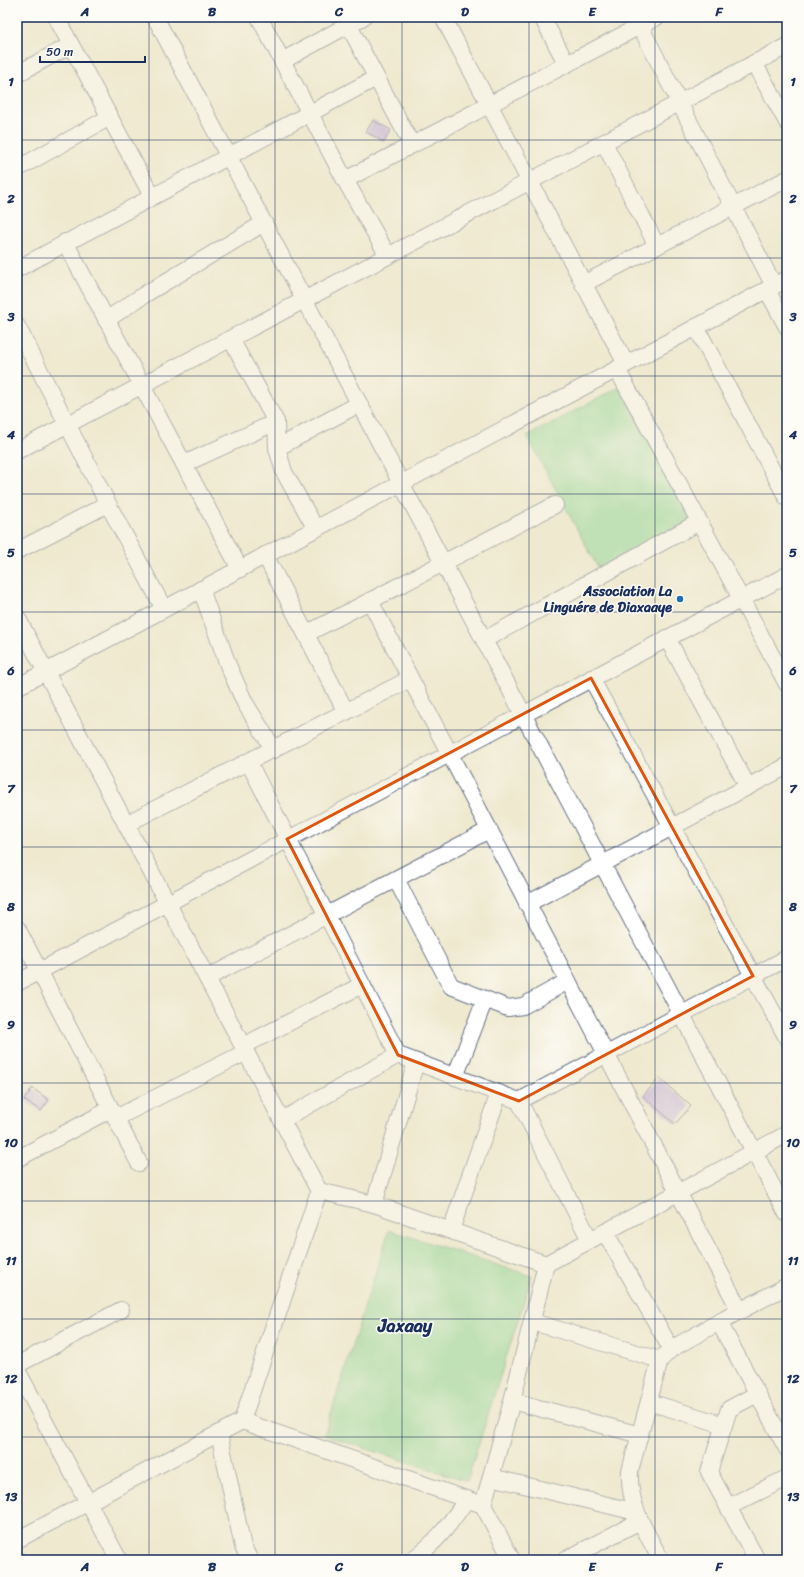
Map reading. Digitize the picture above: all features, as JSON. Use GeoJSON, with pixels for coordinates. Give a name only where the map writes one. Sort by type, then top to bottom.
{"type":"FeatureCollection","features":[{"type":"Feature","properties":{"kind":"street"},"geometry":{"type":"LineString","coordinates":[[56,17],[152,196]]}},
{"type":"Feature","properties":{"kind":"street"},"geometry":{"type":"LineString","coordinates":[[155,17],[787,1214]]}},
{"type":"Feature","properties":{"kind":"street"},"geometry":{"type":"LineString","coordinates":[[259,17],[345,180],[388,256]]}},
{"type":"Feature","properties":{"kind":"street"},"geometry":{"type":"LineString","coordinates":[[282,61],[363,17]]}},
{"type":"Feature","properties":{"kind":"street"},"geometry":{"type":"LineString","coordinates":[[444,17],[584,284],[621,367],[699,522],[786,679]]}},
{"type":"Feature","properties":{"kind":"street"},"geometry":{"type":"LineString","coordinates":[[542,17],[566,63]]}},
{"type":"Feature","properties":{"kind":"street"},"geometry":{"type":"LineString","coordinates":[[345,180],[655,17]]}},
{"type":"Feature","properties":{"kind":"street"},"geometry":{"type":"LineString","coordinates":[[348,24],[412,145]]}},
{"type":"Feature","properties":{"kind":"street"},"geometry":{"type":"LineString","coordinates":[[640,26],[733,207],[776,285],[787,327]]}},
{"type":"Feature","properties":{"kind":"street"},"geometry":{"type":"LineString","coordinates":[[17,74],[71,45]]}},
{"type":"Feature","properties":{"kind":"street"},"geometry":{"type":"LineString","coordinates":[[17,451],[787,46]]}},
{"type":"Feature","properties":{"kind":"street"},"geometry":{"type":"LineString","coordinates":[[754,63],[787,122]]}},
{"type":"Feature","properties":{"kind":"street"},"geometry":{"type":"LineString","coordinates":[[17,269],[65,242],[376,78]]}},
{"type":"Feature","properties":{"kind":"street"},"geometry":{"type":"LineString","coordinates":[[17,170],[110,117]]}},
{"type":"Feature","properties":{"kind":"street"},"geometry":{"type":"LineString","coordinates":[[604,142],[657,246]]}},
{"type":"Feature","properties":{"kind":"street"},"geometry":{"type":"LineString","coordinates":[[584,284],[787,179]]}},
{"type":"Feature","properties":{"kind":"street"},"geometry":{"type":"LineString","coordinates":[[106,320],[147,293],[264,223]]}},
{"type":"Feature","properties":{"kind":"street"},"geometry":{"type":"LineString","coordinates":[[65,242],[240,569]]}},
{"type":"Feature","properties":{"kind":"street"},"geometry":{"type":"LineString","coordinates":[[17,687],[776,285]]}},
{"type":"Feature","properties":{"kind":"street"},"geometry":{"type":"LineString","coordinates":[[17,326],[108,504],[164,609]]}},
{"type":"Feature","properties":{"kind":"street"},"geometry":{"type":"LineString","coordinates":[[696,327],[787,498]]}},
{"type":"Feature","properties":{"kind":"street"},"geometry":{"type":"LineString","coordinates":[[231,339],[276,422],[277,448],[284,472],[316,529]]}},
{"type":"Feature","properties":{"kind":"street"},"geometry":{"type":"LineString","coordinates":[[277,448],[359,404]]}},
{"type":"Feature","properties":{"kind":"street"},"geometry":{"type":"LineString","coordinates":[[184,464],[276,422]]}},
{"type":"Feature","properties":{"kind":"street"},"geometry":{"type":"LineString","coordinates":[[17,551],[108,504]]}},
{"type":"Feature","properties":{"kind":"street"},"geometry":{"type":"LineString","coordinates":[[306,634],[555,505]]}},
{"type":"Feature","properties":{"kind":"street"},"geometry":{"type":"LineString","coordinates":[[484,640],[699,522]]}},
{"type":"Feature","properties":{"kind":"street"},"geometry":{"type":"LineString","coordinates":[[265,555],[346,712]]}},
{"type":"Feature","properties":{"kind":"street"},"geometry":{"type":"LineString","coordinates":[[17,983],[787,575]]}},
{"type":"Feature","properties":{"kind":"street"},"geometry":{"type":"LineString","coordinates":[[201,589],[228,665],[245,703],[274,750]]}},
{"type":"Feature","properties":{"kind":"street"},"geometry":{"type":"LineString","coordinates":[[370,601],[740,1311]]}},
{"type":"Feature","properties":{"kind":"street"},"geometry":{"type":"LineString","coordinates":[[17,617],[319,1191],[242,1421],[17,1540]]}},
{"type":"Feature","properties":{"kind":"street"},"geometry":{"type":"LineString","coordinates":[[667,638],[748,787]]}},
{"type":"Feature","properties":{"kind":"street"},"geometry":{"type":"LineString","coordinates":[[592,678],[787,1038]]}},
{"type":"Feature","properties":{"kind":"street"},"geometry":{"type":"LineString","coordinates":[[126,824],[249,763],[410,680]]}},
{"type":"Feature","properties":{"kind":"street"},"geometry":{"type":"LineString","coordinates":[[249,763],[398,1055],[519,1101],[590,1240]]}},
{"type":"Feature","properties":{"kind":"street"},"geometry":{"type":"LineString","coordinates":[[528,904],[787,766]]}},
{"type":"Feature","properties":{"kind":"street"},"geometry":{"type":"LineString","coordinates":[[207,978],[489,830]]}},
{"type":"Feature","properties":{"kind":"street"},"geometry":{"type":"LineString","coordinates":[[396,879],[451,986],[508,1008],[523,1006],[568,981]]}},
{"type":"Feature","properties":{"kind":"street"},"geometry":{"type":"LineString","coordinates":[[17,928],[139,1163]]}},
{"type":"Feature","properties":{"kind":"street"},"geometry":{"type":"LineString","coordinates":[[519,1101],[787,958]]}},
{"type":"Feature","properties":{"kind":"street"},"geometry":{"type":"LineString","coordinates":[[17,1159],[245,1049],[362,985]]}},
{"type":"Feature","properties":{"kind":"street"},"geometry":{"type":"LineString","coordinates":[[455,1076],[485,999]]}},
{"type":"Feature","properties":{"kind":"street"},"geometry":{"type":"LineString","coordinates":[[282,1120],[398,1055]]}},
{"type":"Feature","properties":{"kind":"street"},"geometry":{"type":"LineString","coordinates":[[374,1204],[416,1062]]}},
{"type":"Feature","properties":{"kind":"street"},"geometry":{"type":"LineString","coordinates":[[451,1230],[499,1093]]}},
{"type":"Feature","properties":{"kind":"street"},"geometry":{"type":"LineString","coordinates":[[319,1191],[374,1204],[546,1264],[787,1134]]}},
{"type":"Feature","properties":{"kind":"street"},"geometry":{"type":"LineString","coordinates":[[605,1232],[666,1355]]}},
{"type":"Feature","properties":{"kind":"street"},"geometry":{"type":"LineString","coordinates":[[483,1505],[533,1322],[546,1264]]}},
{"type":"Feature","properties":{"kind":"street"},"geometry":{"type":"LineString","coordinates":[[661,1560],[638,1517],[629,1486],[630,1471],[649,1402],[666,1355],[719,1322],[787,1286]]}},
{"type":"Feature","properties":{"kind":"street"},"geometry":{"type":"LineString","coordinates":[[17,1365],[121,1310]]}},
{"type":"Feature","properties":{"kind":"street"},"geometry":{"type":"LineString","coordinates":[[533,1322],[666,1355]]}},
{"type":"Feature","properties":{"kind":"street"},"geometry":{"type":"LineString","coordinates":[[719,1322],[786,1446]]}},
{"type":"Feature","properties":{"kind":"street"},"geometry":{"type":"LineString","coordinates":[[17,1370],[119,1560]]}},
{"type":"Feature","properties":{"kind":"street"},"geometry":{"type":"LineString","coordinates":[[757,1394],[729,1409],[709,1472],[757,1560]]}},
{"type":"Feature","properties":{"kind":"street"},"geometry":{"type":"LineString","coordinates":[[512,1401],[640,1435]]}},
{"type":"Feature","properties":{"kind":"street"},"geometry":{"type":"LineString","coordinates":[[649,1402],[724,1425]]}},
{"type":"Feature","properties":{"kind":"street"},"geometry":{"type":"LineString","coordinates":[[242,1421],[483,1505],[512,1560]]}},
{"type":"Feature","properties":{"kind":"street"},"geometry":{"type":"LineString","coordinates":[[219,1433],[243,1547],[250,1560]]}},
{"type":"Feature","properties":{"kind":"street"},"geometry":{"type":"LineString","coordinates":[[490,1477],[638,1517]]}},
{"type":"Feature","properties":{"kind":"street"},"geometry":{"type":"LineString","coordinates":[[728,1507],[787,1478]]}},
{"type":"Feature","properties":{"kind":"street"},"geometry":{"type":"LineString","coordinates":[[412,1560],[445,1532],[467,1499]]}},
{"type":"Feature","properties":{"kind":"street"},"geometry":{"type":"LineString","coordinates":[[565,1560],[638,1517]]}},
{"type":"Feature","properties":{"kind":"highlighted area"},"geometry":{"type":"Polygon","coordinates":[[[591,678],[753,976],[519,1101],[398,1055],[287,839],[591,678]]]}},
{"type":"Feature","properties":{"kind":"green space"},"geometry":{"type":"Polygon","coordinates":[[[620,387],[692,520],[599,570],[527,436],[620,387]]]}},
{"type":"Feature","properties":{"kind":"green space"},"geometry":{"type":"Polygon","coordinates":[[[389,1230],[532,1276],[467,1481],[324,1435],[389,1230]]]}},
{"type":"Feature","properties":{"kind":"building"},"geometry":{"type":"Polygon","coordinates":[[[373,120],[391,130],[384,142],[366,132],[373,120]]]}},
{"type":"Feature","properties":{"kind":"building"},"geometry":{"type":"Polygon","coordinates":[[[659,1078],[691,1106],[675,1124],[643,1096],[659,1078]]]}},
{"type":"Feature","properties":{"kind":"building"},"geometry":{"type":"Polygon","coordinates":[[[32,1088],[49,1100],[41,1111],[24,1100],[32,1088]]]}},
{"type":"Feature","properties":{"kind":"place","name":"Association La Linguére de Diaxaaye"},"geometry":{"type":"Point","coordinates":[680,599]}},
{"type":"Feature","properties":{"kind":"district","name":"Jaxaay"},"geometry":{"type":"Point","coordinates":[405,1326]}}]}
